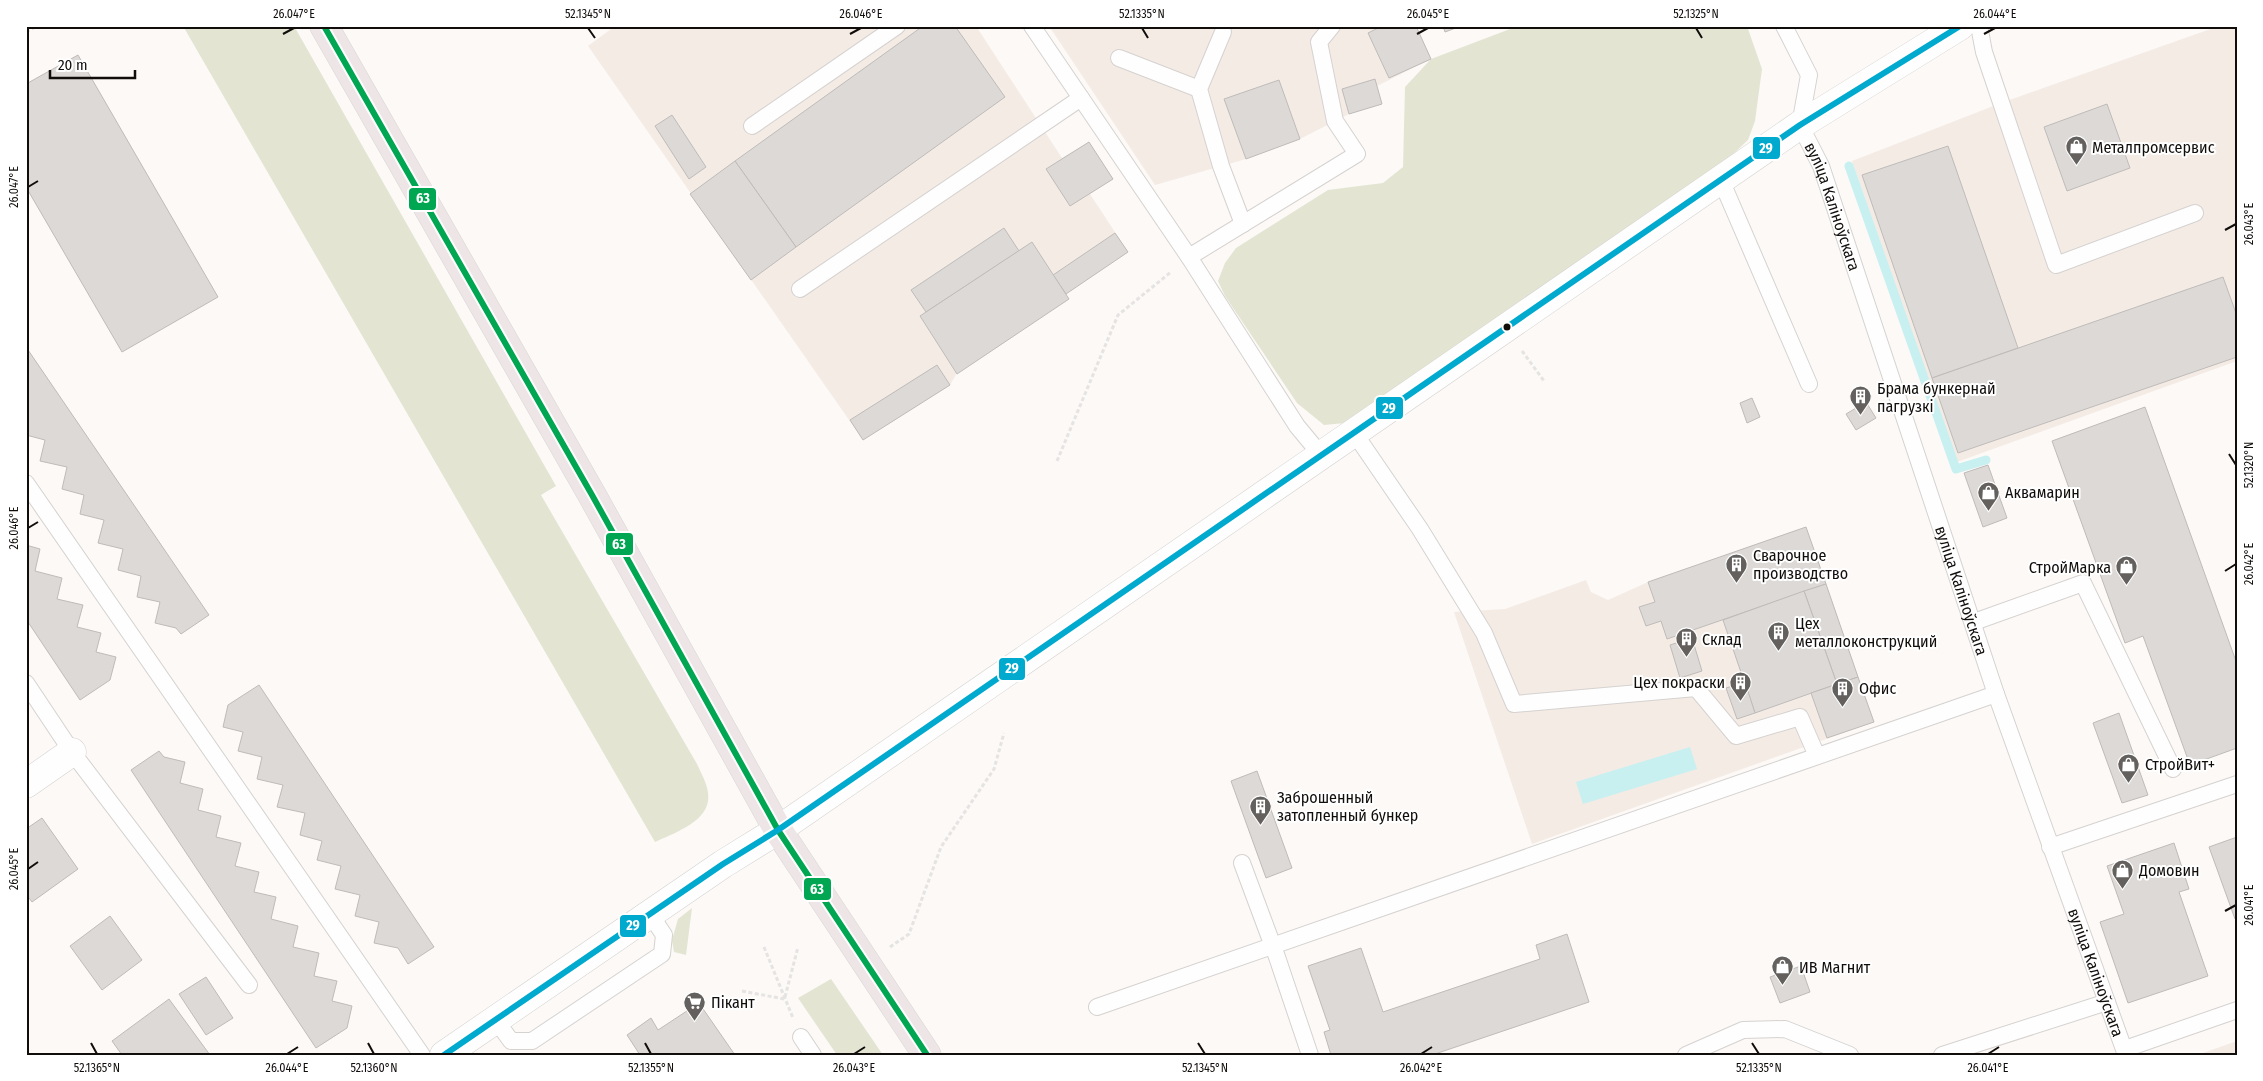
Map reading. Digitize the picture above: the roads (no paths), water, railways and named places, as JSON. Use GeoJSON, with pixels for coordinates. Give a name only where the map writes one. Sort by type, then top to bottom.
{"type":"FeatureCollection","features":[{"type":"Feature","properties":{"kind":"main road"},"geometry":{"type":"LineString","coordinates":[[324,26],[616,538],[778,830],[927,1055]]}},
{"type":"Feature","properties":{"kind":"street","name":"вуліца Каліноўскага"},"geometry":{"type":"LineString","coordinates":[[444,1055],[650,914],[778,830],[1321,455],[1355,434],[1800,125],[1960,26]]}},
{"type":"Feature","properties":{"kind":"street"},"geometry":{"type":"LineString","coordinates":[[26,784],[72,752]]}},
{"type":"Feature","properties":{"kind":"lane"},"geometry":{"type":"LineString","coordinates":[[752,126],[897,26]]}},
{"type":"Feature","properties":{"kind":"lane"},"geometry":{"type":"LineString","coordinates":[[1032,26],[1189,257],[1297,426],[1321,455]]}},
{"type":"Feature","properties":{"kind":"lane"},"geometry":{"type":"LineString","coordinates":[[1189,257],[1357,154],[1335,121],[1319,42],[1332,26]]}},
{"type":"Feature","properties":{"kind":"lane"},"geometry":{"type":"LineString","coordinates":[[1784,26],[1809,75],[1800,125]]}},
{"type":"Feature","properties":{"kind":"lane"},"geometry":{"type":"LineString","coordinates":[[1979,26],[1984,52],[2056,265],[2195,213]]}},
{"type":"Feature","properties":{"kind":"lane"},"geometry":{"type":"LineString","coordinates":[[1223,32],[1199,89],[1221,166],[1243,224]]}},
{"type":"Feature","properties":{"kind":"lane"},"geometry":{"type":"LineString","coordinates":[[1119,58],[1199,89]]}},
{"type":"Feature","properties":{"kind":"lane"},"geometry":{"type":"LineString","coordinates":[[800,289],[1081,98]]}},
{"type":"Feature","properties":{"kind":"lane","name":"вуліца Каліноўскага"},"geometry":{"type":"LineString","coordinates":[[1800,125],[1821,166],[1974,622],[1996,694],[2126,1052]]}},
{"type":"Feature","properties":{"kind":"lane"},"geometry":{"type":"LineString","coordinates":[[1721,180],[1809,384]]}},
{"type":"Feature","properties":{"kind":"lane"},"geometry":{"type":"LineString","coordinates":[[1355,434],[1420,529],[1484,633],[1514,704],[1696,688],[1736,736],[1800,717],[1817,756]]}},
{"type":"Feature","properties":{"kind":"lane"},"geometry":{"type":"LineString","coordinates":[[26,483],[422,1055]]}},
{"type":"Feature","properties":{"kind":"lane"},"geometry":{"type":"LineString","coordinates":[[1974,622],[2084,583],[2173,769]]}},
{"type":"Feature","properties":{"kind":"lane"},"geometry":{"type":"LineString","coordinates":[[26,683],[72,752],[249,985]]}},
{"type":"Feature","properties":{"kind":"lane"},"geometry":{"type":"LineString","coordinates":[[1097,1006],[1996,694]]}},
{"type":"Feature","properties":{"kind":"lane"},"geometry":{"type":"LineString","coordinates":[[2050,847],[2237,784]]}},
{"type":"Feature","properties":{"kind":"lane"},"geometry":{"type":"LineString","coordinates":[[1242,863],[1310,1055]]}},
{"type":"Feature","properties":{"kind":"lane"},"geometry":{"type":"LineString","coordinates":[[495,1019],[511,1041],[532,1041],[662,954],[664,934],[650,914]]}},
{"type":"Feature","properties":{"kind":"lane"},"geometry":{"type":"LineString","coordinates":[[1942,1055],[2107,1002]]}},
{"type":"Feature","properties":{"kind":"lane"},"geometry":{"type":"LineString","coordinates":[[2126,1052],[2237,1010]]}},
{"type":"Feature","properties":{"kind":"lane"},"geometry":{"type":"LineString","coordinates":[[1686,1055],[1743,1030],[1784,1030],[1850,1055]]}},
{"type":"Feature","properties":{"kind":"lane"},"geometry":{"type":"LineString","coordinates":[[801,1037],[814,1055]]}},
{"type":"Feature","properties":{"kind":"water"},"geometry":{"type":"Polygon","coordinates":[[[1690,747],[1697,769],[1583,804],[1576,782],[1690,747]]]}},
{"type":"Feature","properties":{"kind":"waterway"},"geometry":{"type":"LineString","coordinates":[[1849,166],[1956,469],[1986,460]]}},
{"type":"Feature","properties":{"kind":"place","name":"Металпромсервис"},"geometry":{"type":"Point","coordinates":[2076,166]}},
{"type":"Feature","properties":{"kind":"place","name":"Брама бункернай пагрузкі"},"geometry":{"type":"Point","coordinates":[1861,416]}},
{"type":"Feature","properties":{"kind":"place","name":"Аквамарин"},"geometry":{"type":"Point","coordinates":[1989,511]}},
{"type":"Feature","properties":{"kind":"place","name":"Сварочное производство"},"geometry":{"type":"Point","coordinates":[1737,583]}},
{"type":"Feature","properties":{"kind":"place","name":"СтройМарка"},"geometry":{"type":"Point","coordinates":[2127,586]}},
{"type":"Feature","properties":{"kind":"place","name":"Цех металлоконструкций"},"geometry":{"type":"Point","coordinates":[1779,651]}},
{"type":"Feature","properties":{"kind":"place","name":"Склад"},"geometry":{"type":"Point","coordinates":[1686,658]}},
{"type":"Feature","properties":{"kind":"place","name":"Цех покраски"},"geometry":{"type":"Point","coordinates":[1741,701]}},
{"type":"Feature","properties":{"kind":"place","name":"Офис"},"geometry":{"type":"Point","coordinates":[1843,707]}},
{"type":"Feature","properties":{"kind":"place","name":"СтройВит+"},"geometry":{"type":"Point","coordinates":[2129,783]}},
{"type":"Feature","properties":{"kind":"place","name":"Заброшенный затопленный бункер"},"geometry":{"type":"Point","coordinates":[1261,825]}},
{"type":"Feature","properties":{"kind":"place","name":"Домовин"},"geometry":{"type":"Point","coordinates":[2123,889]}},
{"type":"Feature","properties":{"kind":"place","name":"ИВ Магнит"},"geometry":{"type":"Point","coordinates":[1783,986]}},
{"type":"Feature","properties":{"kind":"place","name":"Пікант"},"geometry":{"type":"Point","coordinates":[695,1021]}}]}
